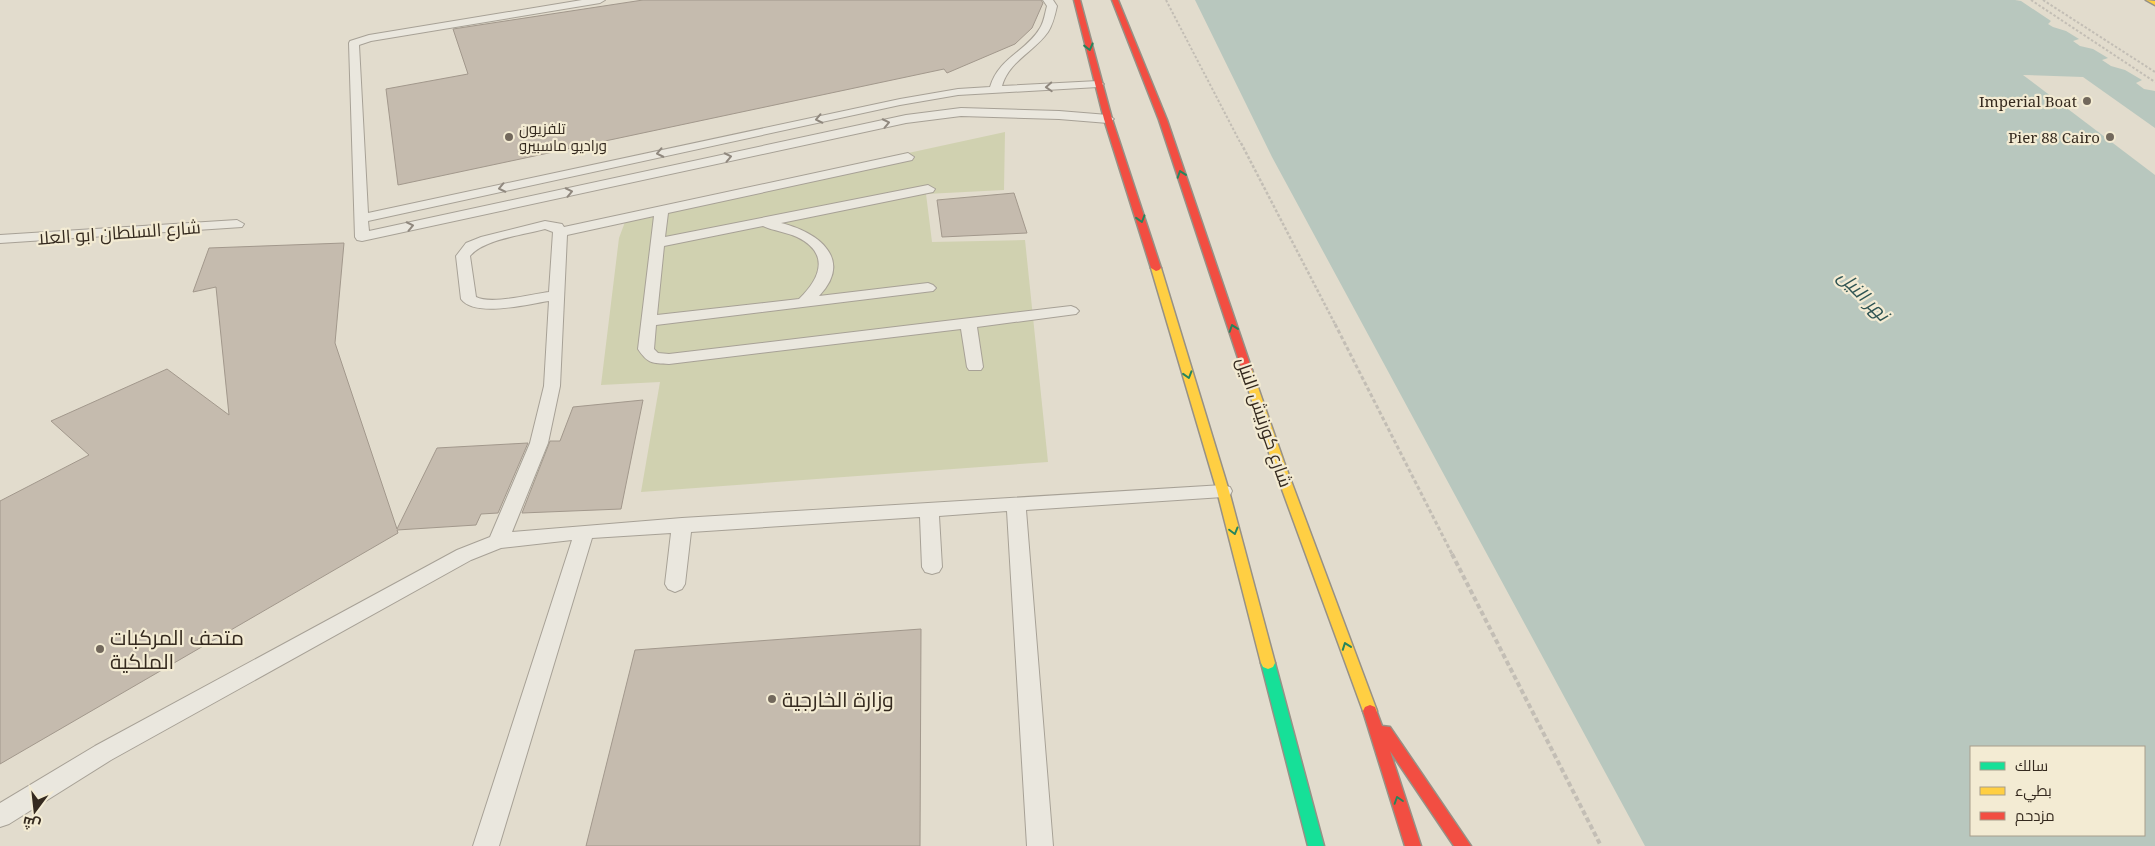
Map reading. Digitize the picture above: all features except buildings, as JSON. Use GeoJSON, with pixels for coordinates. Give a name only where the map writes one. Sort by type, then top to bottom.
{"type":"FeatureCollection","features":[{"type":"Feature","properties":{"kind":"main road"},"geometry":{"type":"LineString","coordinates":[[1078,0],[1108,119],[1134,196],[1224,491],[1316,846]]}},
{"type":"Feature","properties":{"kind":"main road","name":"شارع كورنيش النيل"},"geometry":{"type":"LineString","coordinates":[[1115,0],[1164,120],[1278,462],[1368,706],[1413,846]]}},
{"type":"Feature","properties":{"kind":"main road"},"geometry":{"type":"LineString","coordinates":[[2149,0],[2155,3]]}},
{"type":"Feature","properties":{"kind":"main road"},"geometry":{"type":"LineString","coordinates":[[1368,706],[1463,846]]}},
{"type":"Feature","properties":{"kind":"lane"},"geometry":{"type":"LineString","coordinates":[[600,0],[369,38],[354,43],[362,237],[906,119],[960,112],[1060,115],[1108,119]]}},
{"type":"Feature","properties":{"kind":"lane"},"geometry":{"type":"LineString","coordinates":[[996,90],[997,79],[1009,60],[1043,32],[1052,6],[1048,0]]}},
{"type":"Feature","properties":{"kind":"lane"},"geometry":{"type":"LineString","coordinates":[[362,218],[900,102],[958,92],[1098,84]]}},
{"type":"Feature","properties":{"kind":"lane"},"geometry":{"type":"LineString","coordinates":[[560,232],[908,157]]}},
{"type":"Feature","properties":{"kind":"lane"},"geometry":{"type":"LineString","coordinates":[[658,243],[928,189]]}},
{"type":"Feature","properties":{"kind":"lane"},"geometry":{"type":"LineString","coordinates":[[661,210],[646,350],[653,358],[660,359],[1071,311]]}},
{"type":"Feature","properties":{"kind":"lane"},"geometry":{"type":"LineString","coordinates":[[763,222],[791,228],[812,239],[823,251],[827,265],[821,284],[804,302]]}},
{"type":"Feature","properties":{"kind":"lane","name":"شارع السلطان ابو العلا"},"geometry":{"type":"LineString","coordinates":[[0,239],[237,224]]}},
{"type":"Feature","properties":{"kind":"lane"},"geometry":{"type":"LineString","coordinates":[[498,542],[539,443],[552,386],[557,295],[560,232],[557,227],[545,225],[486,240],[471,246],[463,256],[469,299],[478,304],[496,304],[557,295]]}},
{"type":"Feature","properties":{"kind":"lane"},"geometry":{"type":"LineString","coordinates":[[649,321],[928,288]]}},
{"type":"Feature","properties":{"kind":"lane"},"geometry":{"type":"LineString","coordinates":[[968,323],[976,367]]}},
{"type":"Feature","properties":{"kind":"lane"},"geometry":{"type":"LineString","coordinates":[[0,816],[103,753],[348,618],[464,555],[498,542],[538,536],[682,525],[1224,491]]}},
{"type":"Feature","properties":{"kind":"lane"},"geometry":{"type":"LineString","coordinates":[[1016,503],[1040,846]]}},
{"type":"Feature","properties":{"kind":"lane"},"geometry":{"type":"LineString","coordinates":[[929,509],[932,567]]}},
{"type":"Feature","properties":{"kind":"lane"},"geometry":{"type":"LineString","coordinates":[[675,584],[682,525]]}},
{"type":"Feature","properties":{"kind":"lane"},"geometry":{"type":"LineString","coordinates":[[486,846],[584,532]]}},
{"type":"Feature","properties":{"kind":"path"},"geometry":{"type":"LineString","coordinates":[[1166,0],[1317,290],[1601,846]]}},
{"type":"Feature","properties":{"kind":"path"},"geometry":{"type":"LineString","coordinates":[[2031,0],[2155,82]]}},
{"type":"Feature","properties":{"kind":"path"},"geometry":{"type":"LineString","coordinates":[[2043,0],[2155,72]]}},
{"type":"Feature","properties":{"kind":"green space"},"geometry":{"type":"Polygon","coordinates":[[[1005,132],[1004,190],[926,194],[932,242],[1025,240],[1048,462],[641,492],[660,382],[601,385],[619,238],[628,214],[1005,132]]]}},
{"type":"Feature","properties":{"kind":"water","name":"نهر النيل"},"geometry":{"type":"Polygon","coordinates":[[[1195,0],[2015,0],[2021,1],[2051,21],[2048,24],[2066,31],[2079,39],[2073,41],[2080,46],[2093,49],[2108,58],[2102,60],[2111,66],[2125,70],[2142,80],[2136,83],[2144,89],[2155,91],[2155,846],[1645,846],[1272,157],[1195,0]]]}},
{"type":"Feature","properties":{"kind":"pier"},"geometry":{"type":"Polygon","coordinates":[[[2023,75],[2083,77],[2155,128],[2155,175],[2023,75]]]}},
{"type":"Feature","properties":{"kind":"traffic: fast"},"geometry":{"type":"LineString","coordinates":[[1268,663],[1316,846]]}},
{"type":"Feature","properties":{"kind":"traffic: slow"},"geometry":{"type":"LineString","coordinates":[[2149,0],[2155,3]]}},
{"type":"Feature","properties":{"kind":"traffic: slow"},"geometry":{"type":"LineString","coordinates":[[1156,268],[1223,491],[1268,663]]}},
{"type":"Feature","properties":{"kind":"traffic: slow"},"geometry":{"type":"LineString","coordinates":[[1247,370],[1278,462],[1370,711]]}},
{"type":"Feature","properties":{"kind":"traffic: jam"},"geometry":{"type":"LineString","coordinates":[[1077,0],[1108,119],[1156,268]]}},
{"type":"Feature","properties":{"kind":"traffic: jam"},"geometry":{"type":"LineString","coordinates":[[1115,0],[1163,120],[1247,370]]}},
{"type":"Feature","properties":{"kind":"traffic: jam"},"geometry":{"type":"LineString","coordinates":[[1370,711],[1413,846]]}},
{"type":"Feature","properties":{"kind":"traffic: jam"},"geometry":{"type":"LineString","coordinates":[[1385,731],[1463,846]]}},
{"type":"Feature","properties":{"kind":"place","name":"Imperial Boat"},"geometry":{"type":"Point","coordinates":[2087,101]}},
{"type":"Feature","properties":{"kind":"place","name":"تلفزيون وراديو ماسبيرو"},"geometry":{"type":"Point","coordinates":[509,137]}},
{"type":"Feature","properties":{"kind":"place","name":"Pier 88 Cairo"},"geometry":{"type":"Point","coordinates":[2110,137]}},
{"type":"Feature","properties":{"kind":"place","name":"متحف المركبات الملكية"},"geometry":{"type":"Point","coordinates":[100,649]}},
{"type":"Feature","properties":{"kind":"place","name":"وزارة الخارجية"},"geometry":{"type":"Point","coordinates":[772,699]}}]}
